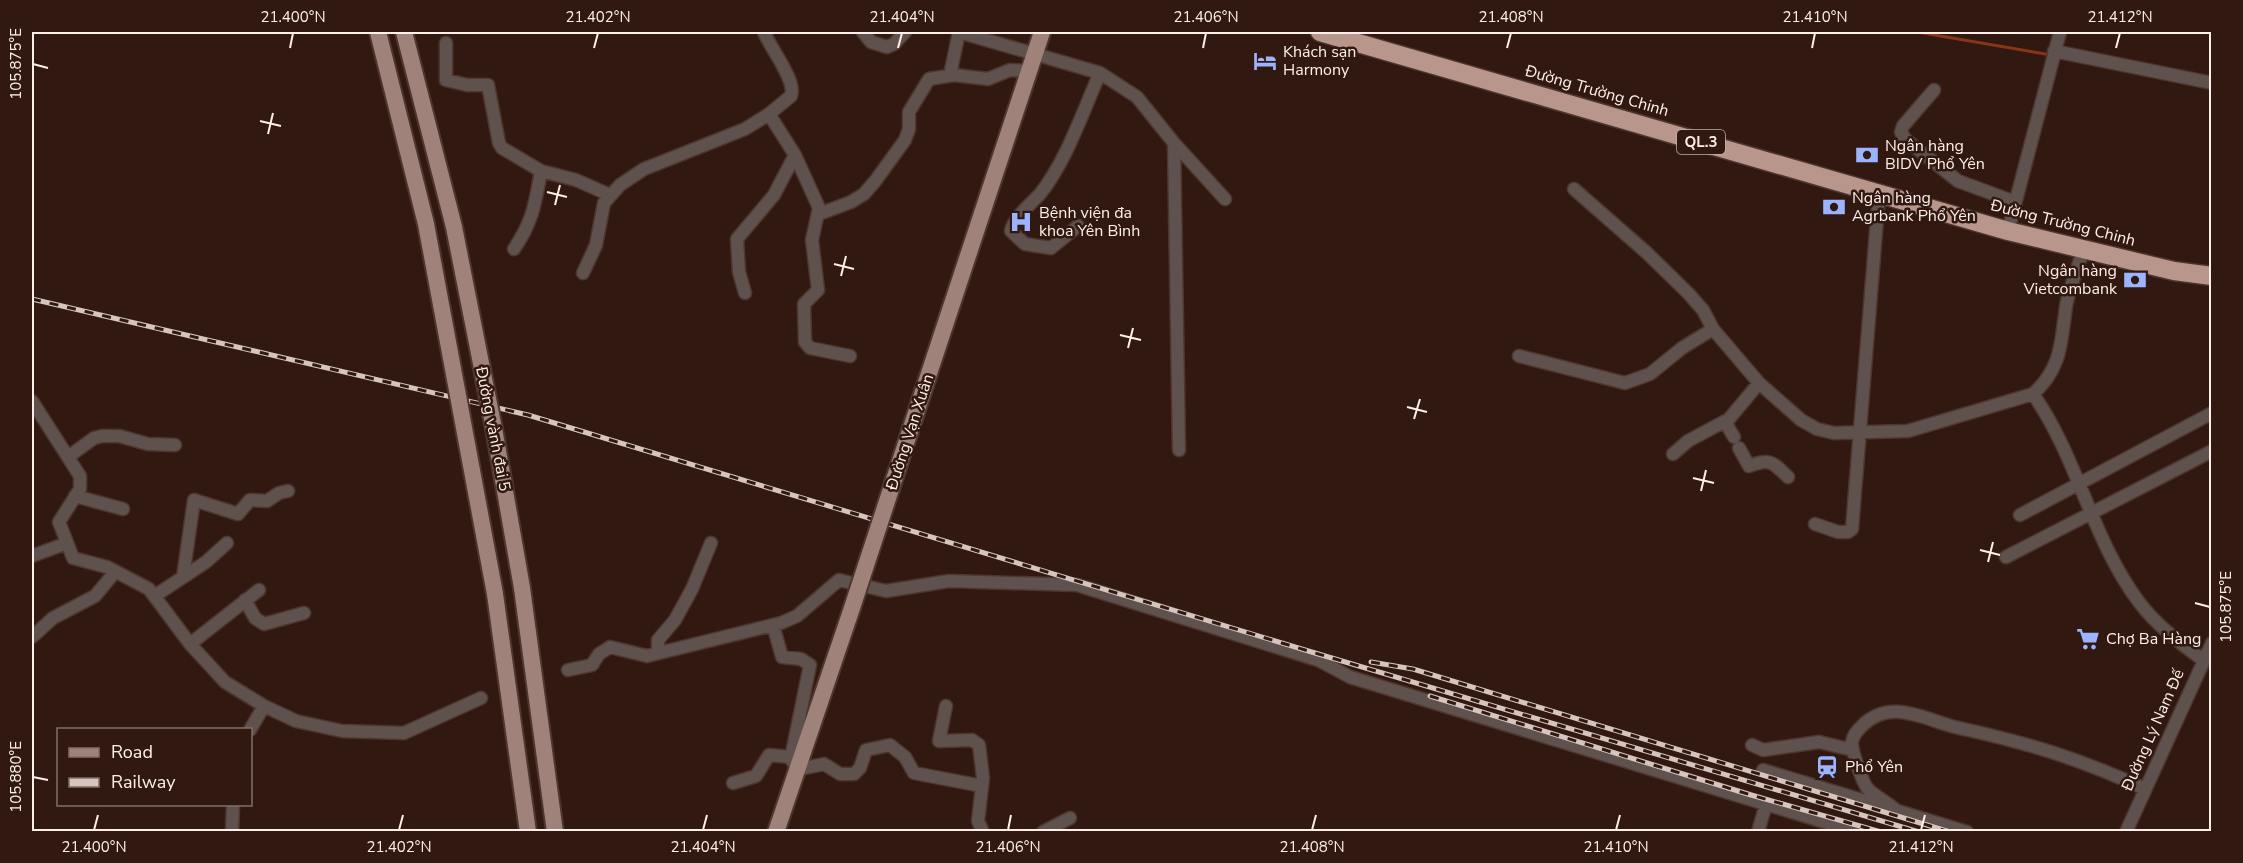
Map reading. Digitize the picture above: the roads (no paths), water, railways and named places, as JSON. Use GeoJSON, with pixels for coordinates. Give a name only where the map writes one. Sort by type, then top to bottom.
{"type":"FeatureCollection","features":[{"type":"Feature","properties":{"kind":"highway","name":"Đường Trường Chinh"},"geometry":{"type":"LineString","coordinates":[[1320,32],[2008,231],[2174,271],[2211,276]]}},
{"type":"Feature","properties":{"kind":"main road","name":"Đường vành đai 5"},"geometry":{"type":"LineString","coordinates":[[374,32],[426,225],[495,594],[528,831]]}},
{"type":"Feature","properties":{"kind":"main road","name":"Đường vành đai 5"},"geometry":{"type":"LineString","coordinates":[[404,32],[454,227],[495,434],[522,588],[555,831]]}},
{"type":"Feature","properties":{"kind":"main road","name":"Đường Vạn Xuân"},"geometry":{"type":"LineString","coordinates":[[776,831],[794,763],[852,608],[1042,32]]}},
{"type":"Feature","properties":{"kind":"street"},"geometry":{"type":"LineString","coordinates":[[583,273],[596,245],[604,203],[610,195],[644,169],[745,129],[769,114],[791,96],[794,90],[764,32]]}},
{"type":"Feature","properties":{"kind":"street"},"geometry":{"type":"LineString","coordinates":[[863,32],[871,42],[887,47],[894,44],[905,32]]}},
{"type":"Feature","properties":{"kind":"street"},"geometry":{"type":"LineString","coordinates":[[950,75],[959,32],[1100,73],[1137,97],[1225,200]]}},
{"type":"Feature","properties":{"kind":"street"},"geometry":{"type":"LineString","coordinates":[[2008,231],[2060,32]]}},
{"type":"Feature","properties":{"kind":"street"},"geometry":{"type":"LineString","coordinates":[[446,43],[446,80],[467,86],[488,85],[499,143],[506,152],[541,171],[576,180],[610,195]]}},
{"type":"Feature","properties":{"kind":"street"},"geometry":{"type":"LineString","coordinates":[[2054,51],[2211,83]]}},
{"type":"Feature","properties":{"kind":"street"},"geometry":{"type":"LineString","coordinates":[[819,214],[851,202],[864,194],[905,140],[909,129],[909,112],[930,79],[950,75],[988,78],[1010,70],[1029,70]]}},
{"type":"Feature","properties":{"kind":"street"},"geometry":{"type":"LineString","coordinates":[[1078,226],[1051,248],[1025,244],[1011,231],[1016,220],[1044,189],[1073,136],[1100,73]]}},
{"type":"Feature","properties":{"kind":"street"},"geometry":{"type":"LineString","coordinates":[[1934,90],[1903,126],[1901,132],[1906,140],[1958,181],[2015,202]]}},
{"type":"Feature","properties":{"kind":"street"},"geometry":{"type":"LineString","coordinates":[[769,114],[795,155],[819,214],[812,240],[819,282],[815,294],[804,304],[805,342],[810,348],[850,356]]}},
{"type":"Feature","properties":{"kind":"street"},"geometry":{"type":"LineString","coordinates":[[1174,143],[1179,450]]}},
{"type":"Feature","properties":{"kind":"street"},"geometry":{"type":"LineString","coordinates":[[745,293],[738,272],[737,239],[774,195],[795,155]]}},
{"type":"Feature","properties":{"kind":"street"},"geometry":{"type":"LineString","coordinates":[[514,249],[531,222],[536,206],[541,171]]}},
{"type":"Feature","properties":{"kind":"street"},"geometry":{"type":"LineString","coordinates":[[1574,189],[1647,253],[1688,294],[1703,310],[1713,329],[1759,383],[1801,420],[1817,429],[1834,433],[1908,431],[2033,394],[2047,382],[2059,357],[2066,305],[2084,248]]}},
{"type":"Feature","properties":{"kind":"street"},"geometry":{"type":"LineString","coordinates":[[1815,524],[1838,532],[1848,532],[1852,529],[1879,194]]}},
{"type":"Feature","properties":{"kind":"street"},"geometry":{"type":"LineString","coordinates":[[1519,356],[1625,383],[1650,374],[1682,348],[1713,329]]}},
{"type":"Feature","properties":{"kind":"street"},"geometry":{"type":"LineString","coordinates":[[1673,454],[1688,441],[1725,422],[1759,383]]}},
{"type":"Feature","properties":{"kind":"street"},"geometry":{"type":"LineString","coordinates":[[2033,394],[2061,439],[2118,567],[2139,603],[2156,622],[2203,660]]}},
{"type":"Feature","properties":{"kind":"street"},"geometry":{"type":"LineString","coordinates":[[32,401],[68,457],[81,482],[59,522],[73,558],[100,565],[141,584],[156,595],[190,644],[225,682],[264,706],[296,721],[342,731],[404,733],[481,698]]}},
{"type":"Feature","properties":{"kind":"street"},"geometry":{"type":"LineString","coordinates":[[2020,515],[2211,414]]}},
{"type":"Feature","properties":{"kind":"street"},"geometry":{"type":"LineString","coordinates":[[1725,422],[1749,466],[1759,461],[1773,463],[1788,477]]}},
{"type":"Feature","properties":{"kind":"street"},"geometry":{"type":"LineString","coordinates":[[68,457],[94,438],[102,436],[119,436],[148,444],[175,445]]}},
{"type":"Feature","properties":{"kind":"street"},"geometry":{"type":"LineString","coordinates":[[2006,558],[2092,511],[2211,451]]}},
{"type":"Feature","properties":{"kind":"street"},"geometry":{"type":"LineString","coordinates":[[183,577],[194,500],[238,514],[250,500],[267,501],[279,493],[288,491]]}},
{"type":"Feature","properties":{"kind":"street"},"geometry":{"type":"LineString","coordinates":[[75,496],[107,507],[123,509]]}},
{"type":"Feature","properties":{"kind":"street"},"geometry":{"type":"LineString","coordinates":[[32,556],[67,543]]}},
{"type":"Feature","properties":{"kind":"street"},"geometry":{"type":"LineString","coordinates":[[156,595],[227,543]]}},
{"type":"Feature","properties":{"kind":"street"},"geometry":{"type":"LineString","coordinates":[[658,653],[658,640],[675,620],[692,589],[711,543]]}},
{"type":"Feature","properties":{"kind":"street"},"geometry":{"type":"LineString","coordinates":[[32,637],[53,618],[95,596],[115,572]]}},
{"type":"Feature","properties":{"kind":"street"},"geometry":{"type":"LineString","coordinates":[[568,670],[592,665],[599,654],[610,647],[622,648],[642,656],[773,625],[797,616],[839,580],[886,591],[949,581],[1077,585],[1318,660],[1350,677],[1857,831]]}},
{"type":"Feature","properties":{"kind":"street"},"geometry":{"type":"LineString","coordinates":[[190,644],[258,590]]}},
{"type":"Feature","properties":{"kind":"street"},"geometry":{"type":"LineString","coordinates":[[245,600],[255,618],[264,624],[304,613]]}},
{"type":"Feature","properties":{"kind":"street"},"geometry":{"type":"LineString","coordinates":[[773,625],[778,653],[782,657],[801,659],[810,665],[794,763]]}},
{"type":"Feature","properties":{"kind":"street","name":"Đường Lý Nam Đế"},"geometry":{"type":"LineString","coordinates":[[2126,831],[2211,643]]}},
{"type":"Feature","properties":{"kind":"street"},"geometry":{"type":"LineString","coordinates":[[251,728],[264,706]]}},
{"type":"Feature","properties":{"kind":"street"},"geometry":{"type":"LineString","coordinates":[[946,706],[939,741],[977,742],[982,769],[978,820],[982,831]]}},
{"type":"Feature","properties":{"kind":"street"},"geometry":{"type":"LineString","coordinates":[[1897,811],[1865,785],[1853,750],[1854,734],[1868,720],[1884,713],[1915,713],[1958,728],[2037,746],[2097,767],[2145,789]]}},
{"type":"Feature","properties":{"kind":"street"},"geometry":{"type":"LineString","coordinates":[[1752,745],[1763,750],[1819,742],[1853,750]]}},
{"type":"Feature","properties":{"kind":"street"},"geometry":{"type":"LineString","coordinates":[[733,783],[756,776],[769,755],[794,763],[824,765],[840,774],[854,774],[860,768],[866,750],[890,745],[905,757],[914,773],[982,786]]}},
{"type":"Feature","properties":{"kind":"street"},"geometry":{"type":"LineString","coordinates":[[1762,770],[1967,831]]}},
{"type":"Feature","properties":{"kind":"street"},"geometry":{"type":"LineString","coordinates":[[1758,831],[1766,804]]}},
{"type":"Feature","properties":{"kind":"street"},"geometry":{"type":"LineString","coordinates":[[232,831],[233,806]]}},
{"type":"Feature","properties":{"kind":"street"},"geometry":{"type":"LineString","coordinates":[[1043,831],[1070,818]]}},
{"type":"Feature","properties":{"kind":"waterway"},"geometry":{"type":"LineString","coordinates":[[1917,32],[2051,55]]}},
{"type":"Feature","properties":{"kind":"railway"},"geometry":{"type":"LineString","coordinates":[[32,299],[528,415],[1315,653],[1919,832]]}},
{"type":"Feature","properties":{"kind":"railway"},"geometry":{"type":"LineString","coordinates":[[1371,662],[1413,669],[1950,832]]}},
{"type":"Feature","properties":{"kind":"railway"},"geometry":{"type":"LineString","coordinates":[[1430,696],[1751,795],[1881,832]]}},
{"type":"Feature","properties":{"kind":"place","name":"Khách sạn Harmony"},"geometry":{"type":"Point","coordinates":[1265,61]}},
{"type":"Feature","properties":{"kind":"place","name":"Ngân hàng BIDV Phổ Yên"},"geometry":{"type":"Point","coordinates":[1867,155]}},
{"type":"Feature","properties":{"kind":"place","name":"Ngân hàng Agrbank Phổ Yên"},"geometry":{"type":"Point","coordinates":[1834,207]}},
{"type":"Feature","properties":{"kind":"place","name":"Bệnh viện đa khoa Yên Bình"},"geometry":{"type":"Point","coordinates":[1021,222]}},
{"type":"Feature","properties":{"kind":"place","name":"Ngân hàng Vietcombank"},"geometry":{"type":"Point","coordinates":[2135,280]}},
{"type":"Feature","properties":{"kind":"place","name":"Chợ Ba Hàng"},"geometry":{"type":"Point","coordinates":[2088,639]}},
{"type":"Feature","properties":{"kind":"place","name":"Phổ Yên"},"geometry":{"type":"Point","coordinates":[1827,767]}}]}
